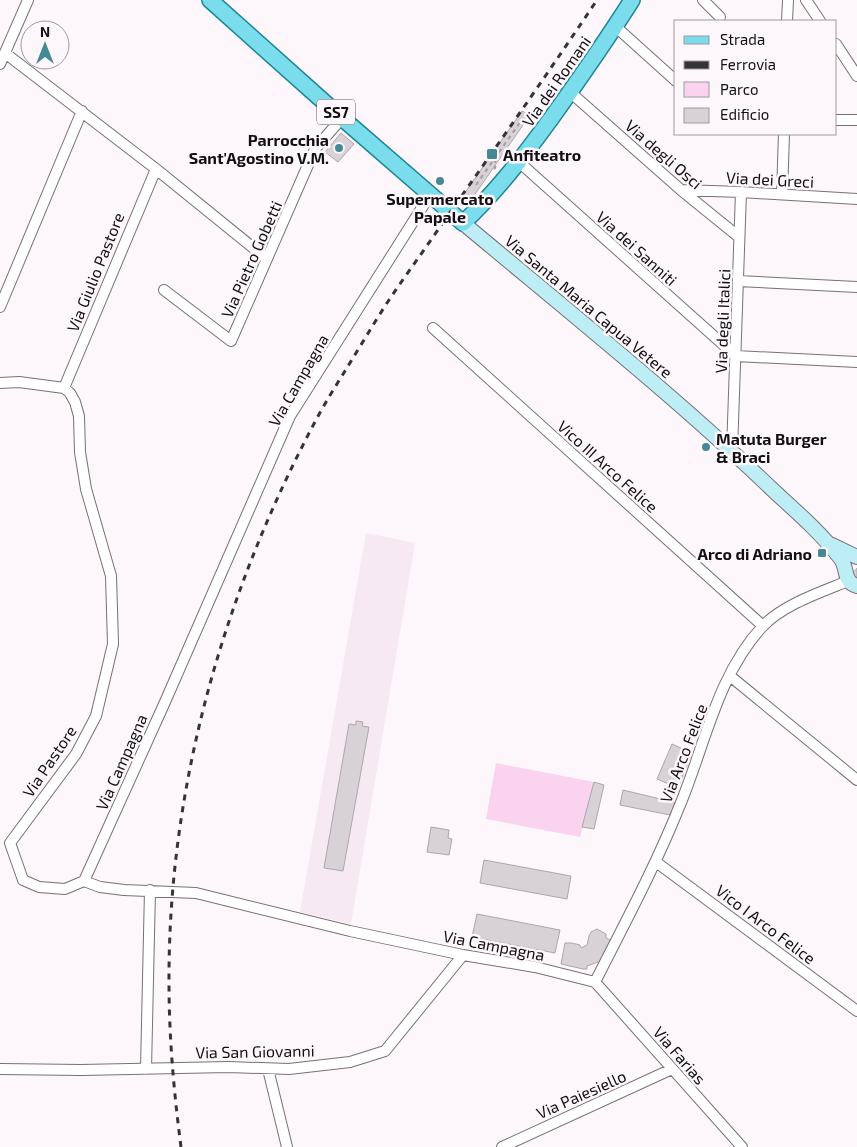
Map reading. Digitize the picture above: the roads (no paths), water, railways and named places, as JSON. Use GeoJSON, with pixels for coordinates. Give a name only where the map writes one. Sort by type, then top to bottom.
{"type":"FeatureCollection","features":[{"type":"Feature","properties":{"kind":"main road","name":"Via Santa Maria Capua Vetere"},"geometry":{"type":"LineString","coordinates":[[210,0],[430,195],[732,451],[829,543]]}},
{"type":"Feature","properties":{"kind":"main road","name":"Via dei Romani"},"geometry":{"type":"LineString","coordinates":[[463,223],[482,205],[519,162],[570,92],[632,0]]}},
{"type":"Feature","properties":{"kind":"main road","name":"SS7"},"geometry":{"type":"LineString","coordinates":[[829,543],[857,557]]}},
{"type":"Feature","properties":{"kind":"main road","name":"SS7"},"geometry":{"type":"LineString","coordinates":[[829,543],[843,562],[845,574],[852,583]]}},
{"type":"Feature","properties":{"kind":"street"},"geometry":{"type":"LineString","coordinates":[[0,64],[28,0]]}},
{"type":"Feature","properties":{"kind":"street"},"geometry":{"type":"LineString","coordinates":[[703,0],[720,17]]}},
{"type":"Feature","properties":{"kind":"street"},"geometry":{"type":"LineString","coordinates":[[787,20],[788,0]]}},
{"type":"Feature","properties":{"kind":"street"},"geometry":{"type":"LineString","coordinates":[[806,0],[819,20]]}},
{"type":"Feature","properties":{"kind":"street"},"geometry":{"type":"LineString","coordinates":[[615,26],[674,79]]}},
{"type":"Feature","properties":{"kind":"street"},"geometry":{"type":"LineString","coordinates":[[837,46],[857,76]]}},
{"type":"Feature","properties":{"kind":"street"},"geometry":{"type":"LineString","coordinates":[[4,53],[156,168],[267,258]]}},
{"type":"Feature","properties":{"kind":"street","name":"Via degli Osci"},"geometry":{"type":"LineString","coordinates":[[570,92],[681,190],[739,237]]}},
{"type":"Feature","properties":{"kind":"street"},"geometry":{"type":"LineString","coordinates":[[0,307],[82,111]]}},
{"type":"Feature","properties":{"kind":"street","name":"Via Pietro Gobetti"},"geometry":{"type":"LineString","coordinates":[[164,290],[231,341],[316,149],[342,118]]}},
{"type":"Feature","properties":{"kind":"street"},"geometry":{"type":"LineString","coordinates":[[837,120],[857,120]]}},
{"type":"Feature","properties":{"kind":"street"},"geometry":{"type":"LineString","coordinates":[[782,194],[784,135]]}},
{"type":"Feature","properties":{"kind":"street","name":"Via dei Sanniti"},"geometry":{"type":"LineString","coordinates":[[519,162],[736,356]]}},
{"type":"Feature","properties":{"kind":"street","name":"Via Giulio Pastore"},"geometry":{"type":"LineString","coordinates":[[64,388],[156,168]]}},
{"type":"Feature","properties":{"kind":"street","name":"Via dei Greci"},"geometry":{"type":"LineString","coordinates":[[681,190],[857,199]]}},
{"type":"Feature","properties":{"kind":"street","name":"Via degli Italici"},"geometry":{"type":"LineString","coordinates":[[732,451],[741,192]]}},
{"type":"Feature","properties":{"kind":"street","name":"Via Campagna"},"geometry":{"type":"LineString","coordinates":[[430,195],[290,416],[165,702],[84,881],[100,887],[124,890],[196,893],[350,930],[535,967],[595,982]]}},
{"type":"Feature","properties":{"kind":"street"},"geometry":{"type":"LineString","coordinates":[[738,281],[857,287]]}},
{"type":"Feature","properties":{"kind":"street","name":"Vico III Arco Felice"},"geometry":{"type":"LineString","coordinates":[[433,328],[763,626]]}},
{"type":"Feature","properties":{"kind":"street"},"geometry":{"type":"LineString","coordinates":[[736,356],[857,362]]}},
{"type":"Feature","properties":{"kind":"street"},"geometry":{"type":"LineString","coordinates":[[0,383],[19,382],[64,388]]}},
{"type":"Feature","properties":{"kind":"street","name":"Via Pastore"},"geometry":{"type":"LineString","coordinates":[[64,388],[70,393],[79,416],[80,452],[86,489],[111,576],[113,644],[96,716],[76,754],[10,843],[23,880],[39,887],[65,889],[84,881]]}},
{"type":"Feature","properties":{"kind":"street","name":"Via Arco Felice"},"geometry":{"type":"LineString","coordinates":[[595,982],[656,862],[681,802],[704,736],[735,662],[763,626],[778,614],[805,599],[852,583]]}},
{"type":"Feature","properties":{"kind":"street"},"geometry":{"type":"LineString","coordinates":[[730,676],[857,780]]}},
{"type":"Feature","properties":{"kind":"street","name":"Vico I Arco Felice"},"geometry":{"type":"LineString","coordinates":[[656,862],[857,1011]]}},
{"type":"Feature","properties":{"kind":"street"},"geometry":{"type":"LineString","coordinates":[[146,1068],[150,890]]}},
{"type":"Feature","properties":{"kind":"street","name":"Via San Giovanni"},"geometry":{"type":"LineString","coordinates":[[0,1069],[228,1067],[289,1069],[350,1062],[385,1051],[463,954]]}},
{"type":"Feature","properties":{"kind":"street","name":"Via Farias"},"geometry":{"type":"LineString","coordinates":[[595,982],[742,1147]]}},
{"type":"Feature","properties":{"kind":"street"},"geometry":{"type":"LineString","coordinates":[[268,1069],[287,1147]]}},
{"type":"Feature","properties":{"kind":"street","name":"Via Paiesiello"},"geometry":{"type":"LineString","coordinates":[[502,1147],[672,1069]]}},
{"type":"Feature","properties":{"kind":"railway"},"geometry":{"type":"LineString","coordinates":[[181,1147],[174,1086],[169,983],[171,910],[179,837],[191,764],[208,692],[229,622],[254,553],[283,486],[326,401],[392,295],[597,0]]}},
{"type":"Feature","properties":{"kind":"place","name":"Parrocchia Sant'Agostino V.M."},"geometry":{"type":"Point","coordinates":[339,148]}},
{"type":"Feature","properties":{"kind":"place","name":"Anfiteatro"},"geometry":{"type":"Point","coordinates":[492,154]}},
{"type":"Feature","properties":{"kind":"place","name":"Supermercato Papale"},"geometry":{"type":"Point","coordinates":[440,181]}},
{"type":"Feature","properties":{"kind":"place","name":"Matuta Burger & Braci"},"geometry":{"type":"Point","coordinates":[706,447]}},
{"type":"Feature","properties":{"kind":"place","name":"Arco di Adriano"},"geometry":{"type":"Point","coordinates":[822,553]}}]}
